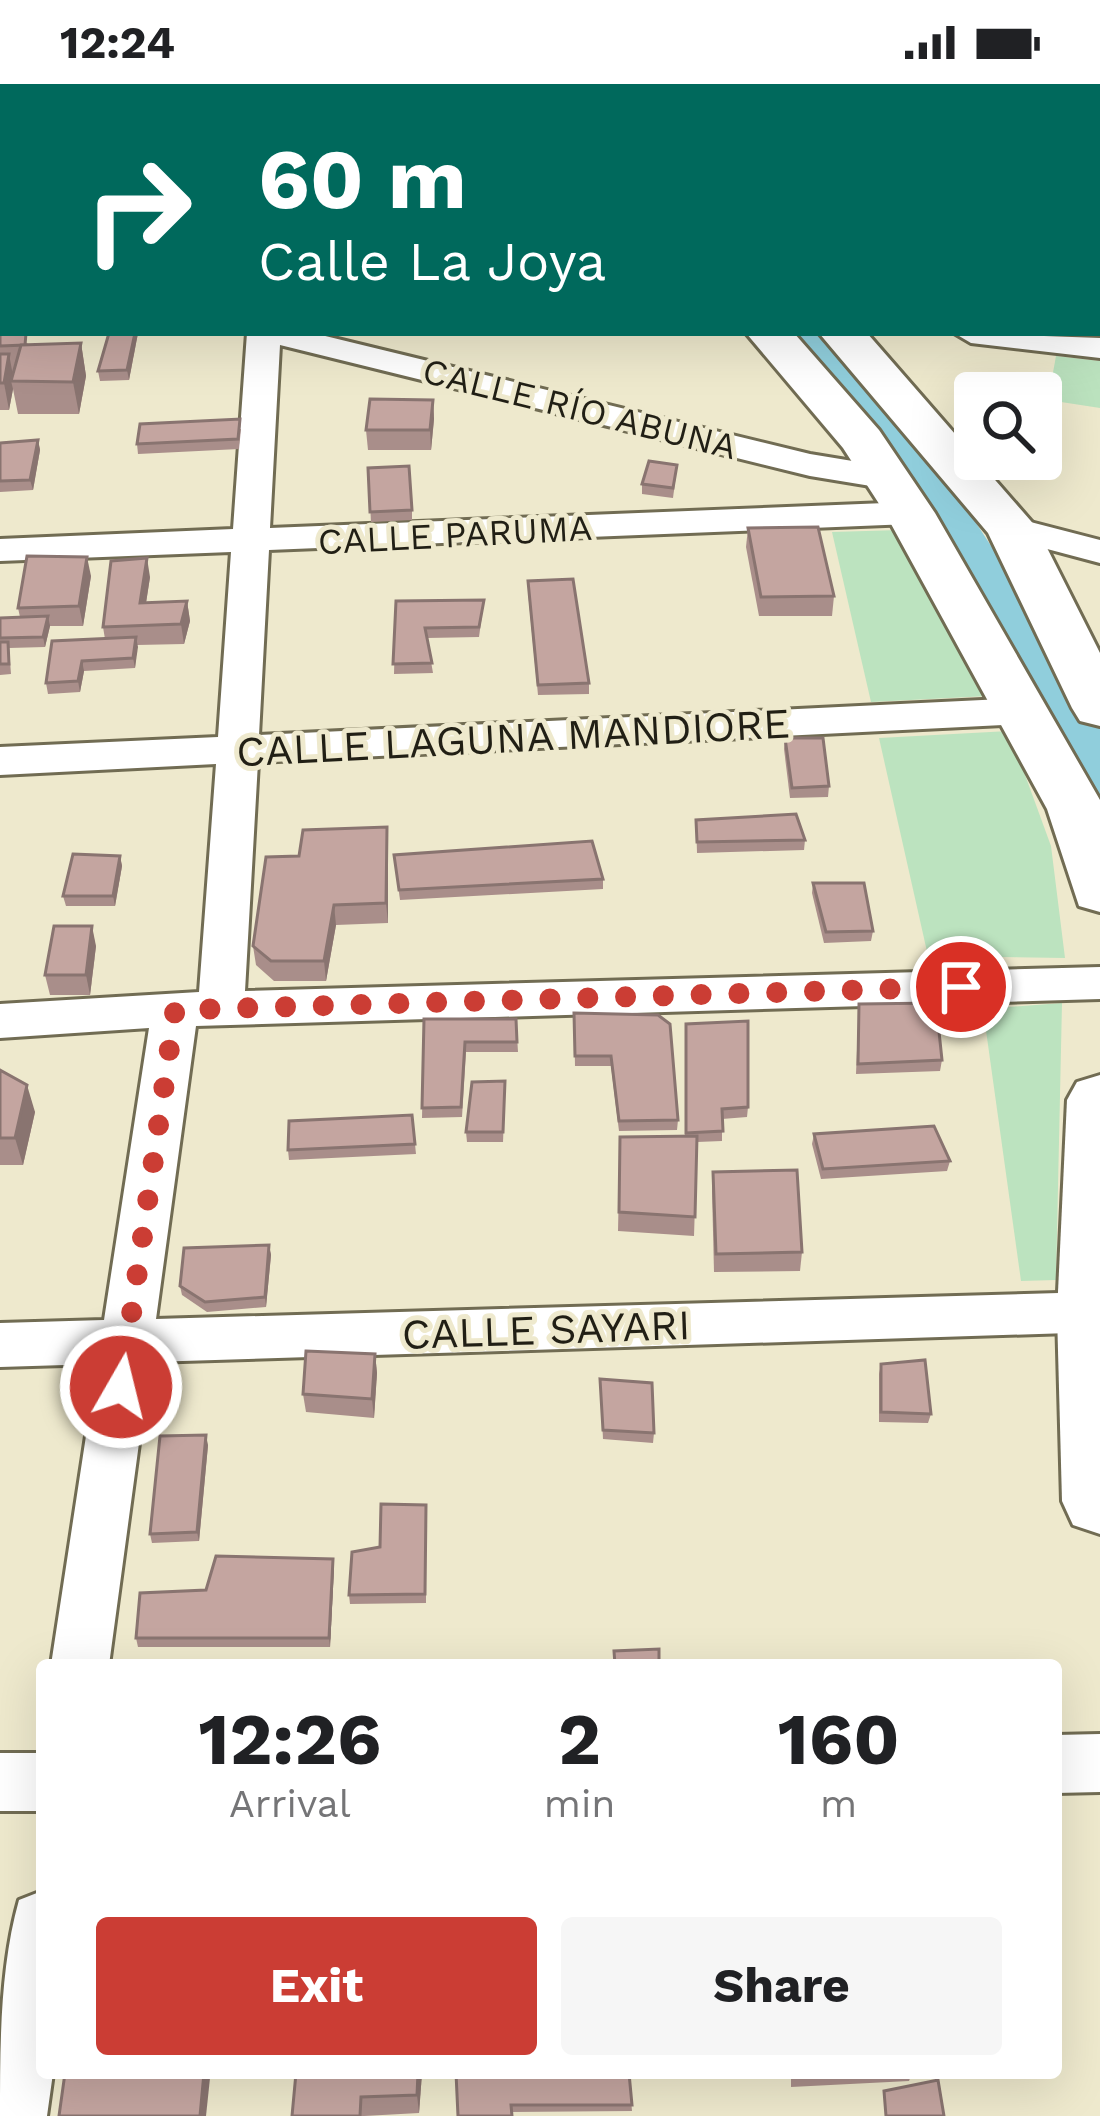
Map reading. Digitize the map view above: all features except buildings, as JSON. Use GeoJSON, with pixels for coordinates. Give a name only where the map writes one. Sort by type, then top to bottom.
{"type":"FeatureCollection","features":[{"type":"Feature","properties":{"kind":"main road"},"geometry":{"type":"LineString","coordinates":[[771,336],[899,495],[1025,711],[1076,809],[1100,891]]}},
{"type":"Feature","properties":{"kind":"main road"},"geometry":{"type":"LineString","coordinates":[[845,336],[1011,528],[1100,708]]}},
{"type":"Feature","properties":{"kind":"main road"},"geometry":{"type":"LineString","coordinates":[[1100,1100],[1093,1313],[1100,1501]]}},
{"type":"Feature","properties":{"kind":"street"},"geometry":{"type":"LineString","coordinates":[[81,1659],[128,1341],[198,1010],[237,751],[268,336]]}},
{"type":"Feature","properties":{"kind":"street","name":"CALLE RÍO ABUNA"},"geometry":{"type":"LineString","coordinates":[[280,336],[811,465],[899,495]]}},
{"type":"Feature","properties":{"kind":"street"},"geometry":{"type":"LineString","coordinates":[[997,336],[1100,348]]}},
{"type":"Feature","properties":{"kind":"street","name":"CALLE PARUMA"},"geometry":{"type":"LineString","coordinates":[[0,550],[251,543],[899,495]]}},
{"type":"Feature","properties":{"kind":"street"},"geometry":{"type":"LineString","coordinates":[[1011,528],[1100,552]]}},
{"type":"Feature","properties":{"kind":"street","name":"CALLE LAGUNA MANDIORE"},"geometry":{"type":"LineString","coordinates":[[0,761],[1025,711]]}},
{"type":"Feature","properties":{"kind":"street"},"geometry":{"type":"LineString","coordinates":[[0,1021],[198,1010],[1100,983]]}},
{"type":"Feature","properties":{"kind":"street","name":"CALLE SAYARI"},"geometry":{"type":"LineString","coordinates":[[0,1345],[1093,1313]]}},
{"type":"Feature","properties":{"kind":"street"},"geometry":{"type":"LineString","coordinates":[[1062,1764],[1100,1763]]}},
{"type":"Feature","properties":{"kind":"street"},"geometry":{"type":"LineString","coordinates":[[0,1782],[36,1782]]}},
{"type":"Feature","properties":{"kind":"street"},"geometry":{"type":"LineString","coordinates":[[14,2116],[36,1964]]}},
{"type":"Feature","properties":{"kind":"green space"},"geometry":{"type":"Polygon","coordinates":[[[1056,356],[1100,361],[1100,408],[1062,402],[1062,372],[1053,372],[1056,356]]]}},
{"type":"Feature","properties":{"kind":"green space"},"geometry":{"type":"Polygon","coordinates":[[[900,530],[989,696],[871,702],[832,532],[900,530]]]}},
{"type":"Feature","properties":{"kind":"green space"},"geometry":{"type":"Polygon","coordinates":[[[1009,731],[1051,846],[1065,958],[928,956],[879,738],[1009,731]]]}},
{"type":"Feature","properties":{"kind":"green space"},"geometry":{"type":"Polygon","coordinates":[[[1062,1003],[1056,1280],[1021,1281],[983,1009],[1062,1003]]]}},
{"type":"Feature","properties":{"kind":"waterway"},"geometry":{"type":"LineString","coordinates":[[815,336],[884,417],[946,507],[1048,670],[1100,778]]}},
{"type":"Feature","properties":{"kind":"route"},"geometry":{"type":"LineString","coordinates":[[121,1387],[175,1010],[961,987]]}}]}
